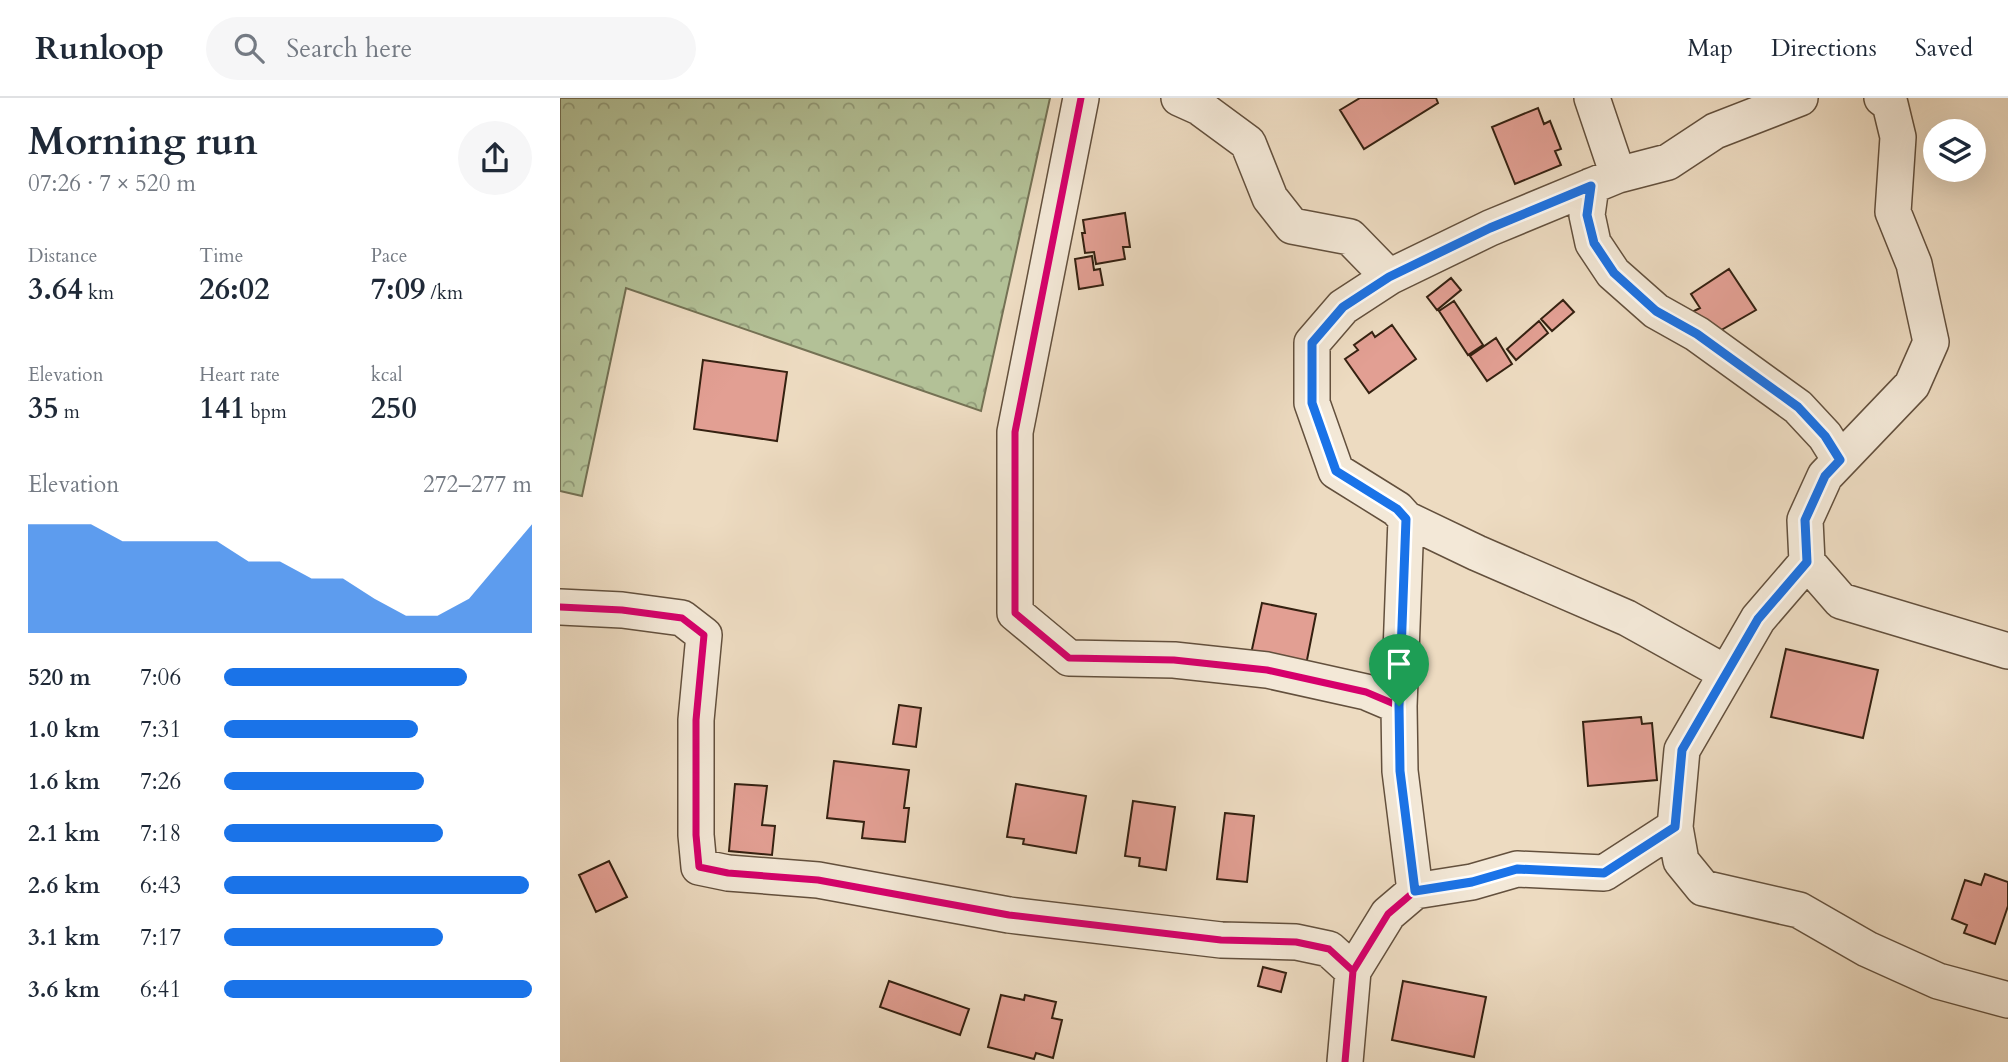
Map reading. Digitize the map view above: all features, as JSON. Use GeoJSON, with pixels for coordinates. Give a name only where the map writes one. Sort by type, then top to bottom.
{"type":"FeatureCollection","features":[{"type":"Feature","properties":{"kind":"street"},"geometry":{"type":"LineString","coordinates":[[1081,98],[1015,432],[1014,612],[1069,658],[1174,660],[1267,670],[1366,692],[1399,706]]}},
{"type":"Feature","properties":{"kind":"street"},"geometry":{"type":"LineString","coordinates":[[1179,98],[1199,107],[1248,143],[1270,198],[1292,226],[1350,237],[1389,277]]}},
{"type":"Feature","properties":{"kind":"street"},"geometry":{"type":"LineString","coordinates":[[1592,98],[1605,181],[1587,215],[1594,243],[1614,273],[1656,311],[1697,334],[1798,407],[1825,436],[1840,460]]}},
{"type":"Feature","properties":{"kind":"street"},"geometry":{"type":"LineString","coordinates":[[1726,673],[1627,618],[1406,519],[1397,509],[1336,471],[1312,403],[1312,343],[1343,307],[1389,277],[1490,228],[1605,181],[1668,162],[1715,131],[1800,98]]}},
{"type":"Feature","properties":{"kind":"street"},"geometry":{"type":"LineString","coordinates":[[1882,98],[1890,104],[1898,137],[1893,212],[1914,264],[1931,342],[1912,385],[1825,476],[1805,520],[1807,562],[1841,601],[2008,651]]}},
{"type":"Feature","properties":{"kind":"street"},"geometry":{"type":"LineString","coordinates":[[1406,519],[1399,706],[1400,771],[1415,891]]}},
{"type":"Feature","properties":{"kind":"street"},"geometry":{"type":"LineString","coordinates":[[1807,562],[1758,619],[1682,750],[1675,827],[1681,861],[1703,888],[1799,909],[1867,949],[1938,981],[2008,1000]]}},
{"type":"Feature","properties":{"kind":"street"},"geometry":{"type":"LineString","coordinates":[[560,607],[622,610],[682,618],[704,635],[696,720],[698,867],[728,873],[818,880],[1009,915],[1221,940],[1296,942],[1328,949],[1353,971]]}},
{"type":"Feature","properties":{"kind":"street"},"geometry":{"type":"LineString","coordinates":[[1345,1062],[1353,971],[1388,914],[1415,891],[1472,882],[1517,869],[1604,873],[1675,827]]}},
{"type":"Feature","properties":{"kind":"green space"},"geometry":{"type":"Polygon","coordinates":[[[560,98],[1050,98],[981,411],[626,288],[582,496],[560,491],[560,98]]]}},
{"type":"Feature","properties":{"kind":"building"},"geometry":{"type":"Polygon","coordinates":[[[1360,98],[1436,98],[1438,103],[1364,149],[1340,110],[1360,98]]]}},
{"type":"Feature","properties":{"kind":"building"},"geometry":{"type":"Polygon","coordinates":[[[1538,108],[1544,124],[1550,121],[1561,149],[1555,151],[1561,165],[1515,184],[1492,127],[1538,108]]]}},
{"type":"Feature","properties":{"kind":"building"},"geometry":{"type":"Polygon","coordinates":[[[1125,213],[1130,247],[1123,247],[1125,259],[1096,264],[1094,252],[1085,253],[1083,220],[1125,213]]]}},
{"type":"Feature","properties":{"kind":"building"},"geometry":{"type":"Polygon","coordinates":[[[1092,256],[1094,270],[1100,269],[1103,285],[1079,289],[1075,259],[1092,256]]]}},
{"type":"Feature","properties":{"kind":"building"},"geometry":{"type":"Polygon","coordinates":[[[1729,269],[1756,310],[1716,333],[1692,312],[1700,308],[1691,294],[1729,269]]]}},
{"type":"Feature","properties":{"kind":"building"},"geometry":{"type":"Polygon","coordinates":[[[1451,278],[1461,290],[1437,310],[1427,297],[1451,278]]]}},
{"type":"Feature","properties":{"kind":"building"},"geometry":{"type":"Polygon","coordinates":[[[1563,300],[1574,312],[1552,331],[1541,319],[1563,300]]]}},
{"type":"Feature","properties":{"kind":"building"},"geometry":{"type":"Polygon","coordinates":[[[1454,301],[1483,345],[1468,355],[1439,311],[1454,301]]]}},
{"type":"Feature","properties":{"kind":"building"},"geometry":{"type":"Polygon","coordinates":[[[1539,321],[1548,333],[1516,360],[1507,349],[1539,321]]]}},
{"type":"Feature","properties":{"kind":"building"},"geometry":{"type":"Polygon","coordinates":[[[1392,325],[1416,359],[1369,393],[1345,359],[1358,350],[1354,345],[1372,332],[1375,337],[1392,325]]]}},
{"type":"Feature","properties":{"kind":"building"},"geometry":{"type":"Polygon","coordinates":[[[1496,338],[1512,364],[1487,381],[1470,356],[1496,338]]]}},
{"type":"Feature","properties":{"kind":"building"},"geometry":{"type":"Polygon","coordinates":[[[703,360],[787,372],[777,441],[694,429],[703,360]]]}},
{"type":"Feature","properties":{"kind":"building"},"geometry":{"type":"Polygon","coordinates":[[[1262,603],[1316,614],[1306,665],[1251,654],[1262,603]]]}},
{"type":"Feature","properties":{"kind":"building"},"geometry":{"type":"Polygon","coordinates":[[[1786,649],[1878,670],[1863,738],[1771,717],[1786,649]]]}},
{"type":"Feature","properties":{"kind":"building"},"geometry":{"type":"Polygon","coordinates":[[[899,705],[921,708],[916,747],[893,744],[899,705]]]}},
{"type":"Feature","properties":{"kind":"building"},"geometry":{"type":"Polygon","coordinates":[[[1641,717],[1642,724],[1652,723],[1657,780],[1588,786],[1583,722],[1641,717]]]}},
{"type":"Feature","properties":{"kind":"building"},"geometry":{"type":"Polygon","coordinates":[[[834,761],[909,770],[904,808],[909,808],[905,842],[862,838],[864,822],[827,818],[834,761]]]}},
{"type":"Feature","properties":{"kind":"building"},"geometry":{"type":"Polygon","coordinates":[[[735,784],[767,786],[762,825],[775,826],[772,855],[729,851],[735,784]]]}},
{"type":"Feature","properties":{"kind":"building"},"geometry":{"type":"Polygon","coordinates":[[[1016,784],[1086,796],[1076,853],[1023,844],[1024,839],[1007,837],[1016,784]]]}},
{"type":"Feature","properties":{"kind":"building"},"geometry":{"type":"Polygon","coordinates":[[[1133,801],[1175,807],[1166,870],[1139,866],[1140,858],[1125,856],[1133,801]]]}},
{"type":"Feature","properties":{"kind":"building"},"geometry":{"type":"Polygon","coordinates":[[[1225,813],[1254,816],[1247,882],[1217,879],[1225,813]]]}},
{"type":"Feature","properties":{"kind":"building"},"geometry":{"type":"Polygon","coordinates":[[[609,861],[627,897],[596,912],[579,875],[609,861]]]}},
{"type":"Feature","properties":{"kind":"building"},"geometry":{"type":"Polygon","coordinates":[[[1985,874],[2008,882],[2008,906],[1995,944],[1964,933],[1967,925],[1952,919],[1965,880],[1981,885],[1985,874]]]}},
{"type":"Feature","properties":{"kind":"building"},"geometry":{"type":"Polygon","coordinates":[[[1263,967],[1286,973],[1281,992],[1258,986],[1263,967]]]}},
{"type":"Feature","properties":{"kind":"building"},"geometry":{"type":"Polygon","coordinates":[[[889,981],[969,1009],[960,1035],[880,1007],[889,981]]]}},
{"type":"Feature","properties":{"kind":"building"},"geometry":{"type":"Polygon","coordinates":[[[1403,981],[1486,997],[1474,1057],[1392,1040],[1403,981]]]}},
{"type":"Feature","properties":{"kind":"building"},"geometry":{"type":"Polygon","coordinates":[[[1001,995],[1024,1000],[1025,995],[1056,1002],[1052,1018],[1062,1020],[1053,1058],[1036,1053],[1034,1059],[988,1047],[1001,995]]]}},
{"type":"Feature","properties":{"kind":"cycle path"},"geometry":{"type":"LineString","coordinates":[[1081,98],[1015,432],[1015,613],[1069,658],[1174,660],[1267,670],[1366,692],[1399,706],[1400,771],[1415,891],[1388,914],[1353,971],[1345,1062]]}},
{"type":"Feature","properties":{"kind":"cycle path"},"geometry":{"type":"LineString","coordinates":[[560,607],[622,610],[682,618],[704,635],[696,720],[696,835],[699,867],[728,873],[818,880],[1009,915],[1221,940],[1296,942],[1329,949],[1353,971]]}},
{"type":"Feature","properties":{"kind":"route"},"geometry":{"type":"LineString","coordinates":[[1591,186],[1587,215],[1594,243],[1614,273],[1656,311],[1697,334],[1798,407],[1825,436],[1840,460],[1825,476],[1805,520],[1807,562],[1758,619],[1682,750],[1675,827],[1604,873],[1517,869],[1472,882],[1415,891],[1400,771],[1399,706],[1406,519],[1397,509],[1336,471],[1312,403],[1312,343],[1343,307],[1389,277],[1490,228],[1591,186]]}}]}
